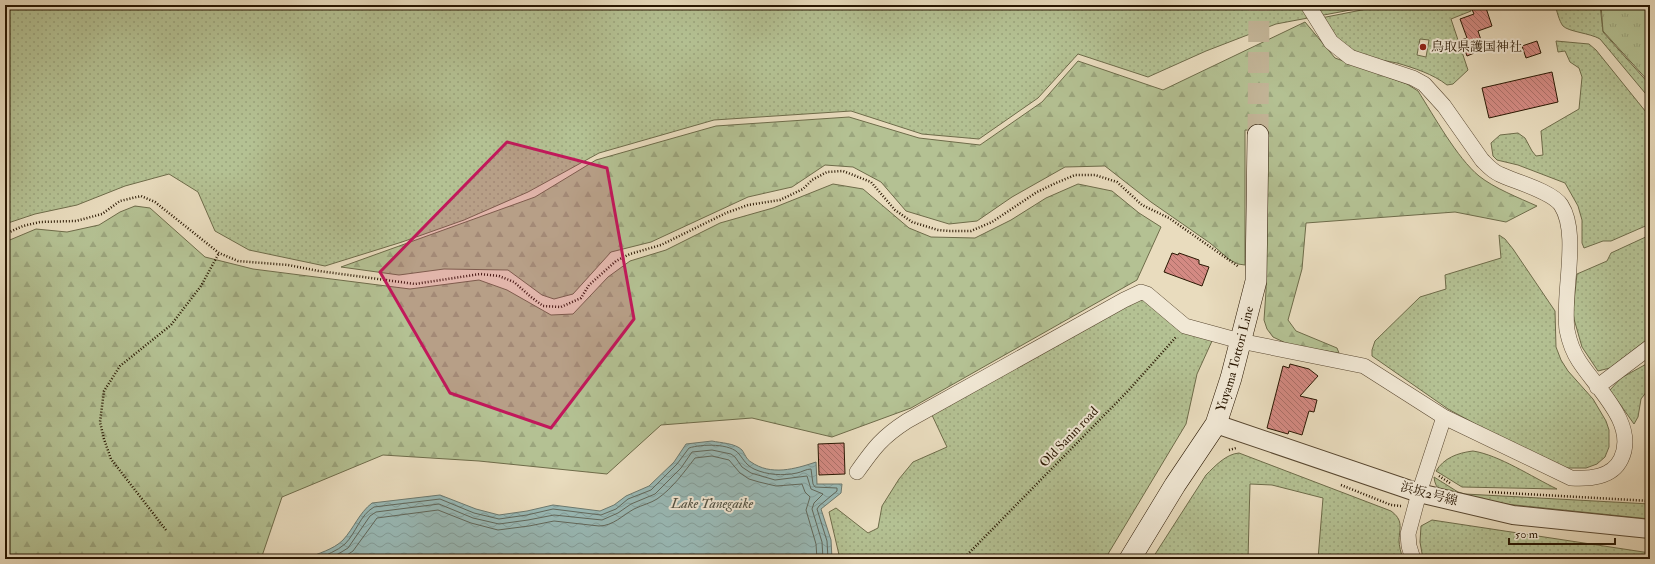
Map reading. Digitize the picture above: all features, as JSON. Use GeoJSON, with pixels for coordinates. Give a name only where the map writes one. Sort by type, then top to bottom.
{"type":"FeatureCollection","features":[{"type":"Feature","properties":{"kind":"main road","name":"Yuyama Tottori Line"},"geometry":{"type":"LineString","coordinates":[[1130,559],[1175,485],[1216,424],[1231,378],[1256,281],[1258,135]]}},
{"type":"Feature","properties":{"kind":"street"},"geometry":{"type":"LineString","coordinates":[[858,472],[875,446],[890,432],[1141,292],[1147,294],[1186,326],[1240,341],[1364,366],[1444,416],[1571,478],[1588,479],[1603,475],[1619,463],[1624,452],[1625,437],[1622,424],[1611,404],[1574,353],[1568,330],[1566,307],[1570,247],[1567,215],[1560,203],[1548,195],[1490,168],[1482,160],[1444,106],[1424,84],[1413,78],[1350,57],[1331,42],[1308,5]]}},
{"type":"Feature","properties":{"kind":"street"},"geometry":{"type":"LineString","coordinates":[[1598,387],[1650,347]]}},
{"type":"Feature","properties":{"kind":"street"},"geometry":{"type":"LineString","coordinates":[[1413,559],[1409,546],[1408,534],[1419,493],[1444,416]]}},
{"type":"Feature","properties":{"kind":"street","name":"浜坂2号線"},"geometry":{"type":"LineString","coordinates":[[1216,424],[1419,493],[1513,516],[1650,529]]}},
{"type":"Feature","properties":{"kind":"path"},"geometry":{"type":"LineString","coordinates":[[5,234],[23,226],[40,222],[76,221],[102,214],[120,201],[141,196],[155,202],[219,253],[238,261],[288,264],[319,271],[415,284],[480,274],[499,276],[514,282],[543,306],[561,307],[581,298],[589,285],[616,261],[630,254],[661,245],[726,213],[748,205],[780,200],[803,189],[812,180],[827,172],[843,171],[870,182],[895,210],[912,222],[949,232],[971,231],[992,222],[1037,192],[1075,175],[1095,175],[1117,182],[1142,205],[1169,218],[1187,230],[1256,281]]}},
{"type":"Feature","properties":{"kind":"path"},"geometry":{"type":"LineString","coordinates":[[166,530],[111,459],[100,422],[104,391],[120,366],[171,325],[201,286],[219,253]]}},
{"type":"Feature","properties":{"kind":"path","name":"Old Sanin road"},"geometry":{"type":"LineString","coordinates":[[963,559],[1129,390],[1186,326]]}},
{"type":"Feature","properties":{"kind":"path"},"geometry":{"type":"LineString","coordinates":[[1427,469],[1451,484]]}},
{"type":"Feature","properties":{"kind":"path"},"geometry":{"type":"LineString","coordinates":[[1486,492],[1547,494],[1650,501]]}},
{"type":"Feature","properties":{"kind":"highlighted area"},"geometry":{"type":"Polygon","coordinates":[[[507,142],[607,168],[634,319],[551,428],[450,393],[380,272],[507,142]]]}},
{"type":"Feature","properties":{"kind":"green space"},"geometry":{"type":"Polygon","coordinates":[[[5,5],[1377,5],[1276,24],[1206,51],[1148,77],[1078,54],[1038,98],[979,139],[922,134],[851,111],[714,120],[599,153],[528,192],[464,220],[402,242],[325,266],[249,250],[215,231],[198,192],[169,174],[125,186],[77,205],[35,214],[5,224],[5,5]]]}},
{"type":"Feature","properties":{"kind":"green space","name":"鳥取県護国神社"},"geometry":{"type":"Polygon","coordinates":[[[1387,5],[1468,5],[1471,11],[1451,19],[1468,70],[1453,84],[1447,85],[1417,69],[1361,55],[1348,49],[1342,44],[1321,18],[1387,5]],[[1420,39],[1417,55],[1426,57],[1429,40],[1420,39]]]}},
{"type":"Feature","properties":{"kind":"green space"},"geometry":{"type":"Polygon","coordinates":[[[1555,5],[1600,5],[1603,32],[1650,85],[1650,99],[1600,39],[1591,35],[1570,30],[1563,26],[1559,19],[1555,5]]]}},
{"type":"Feature","properties":{"kind":"green space"},"geometry":{"type":"Polygon","coordinates":[[[1601,5],[1650,5],[1650,83],[1603,31],[1601,5]]]}},
{"type":"Feature","properties":{"kind":"green space"},"geometry":{"type":"Polygon","coordinates":[[[1305,22],[1335,58],[1407,84],[1418,91],[1454,148],[1462,159],[1479,176],[1492,185],[1537,206],[1506,222],[1455,212],[1306,223],[1302,269],[1288,320],[1296,331],[1337,348],[1339,353],[1290,345],[1273,337],[1267,329],[1264,320],[1266,291],[1268,131],[1245,130],[1245,265],[1238,264],[1230,260],[1210,243],[1151,202],[1105,166],[1065,167],[1012,197],[977,221],[949,224],[906,211],[881,182],[853,167],[825,165],[792,187],[748,197],[651,242],[611,252],[573,294],[554,299],[542,295],[508,270],[444,269],[399,275],[341,267],[535,197],[596,160],[716,126],[849,117],[919,138],[980,145],[1042,102],[1078,61],[1163,90],[1305,22]]]}},
{"type":"Feature","properties":{"kind":"green space"},"geometry":{"type":"Polygon","coordinates":[[[1556,41],[1589,44],[1596,50],[1650,117],[1650,224],[1611,241],[1603,241],[1584,248],[1582,243],[1582,220],[1578,206],[1565,183],[1518,165],[1497,160],[1493,156],[1491,143],[1500,135],[1518,133],[1525,138],[1536,156],[1543,155],[1541,131],[1579,109],[1582,77],[1579,68],[1570,62],[1565,51],[1558,52],[1556,41]]]}},
{"type":"Feature","properties":{"kind":"green space"},"geometry":{"type":"Polygon","coordinates":[[[833,184],[863,189],[909,228],[931,237],[975,238],[1011,220],[1046,198],[1078,184],[1112,191],[1139,213],[1161,227],[1137,280],[911,408],[832,437],[752,418],[661,425],[607,474],[479,461],[383,455],[282,497],[261,559],[5,559],[5,242],[36,229],[67,232],[99,225],[120,212],[135,206],[150,208],[205,257],[253,269],[410,289],[479,280],[507,290],[551,315],[573,314],[608,277],[630,261],[666,250],[720,223],[773,208],[833,184]]]}},
{"type":"Feature","properties":{"kind":"green space"},"geometry":{"type":"Polygon","coordinates":[[[1499,235],[1505,239],[1513,249],[1555,311],[1556,347],[1561,360],[1568,371],[1593,399],[1606,421],[1609,430],[1609,447],[1605,457],[1597,464],[1586,468],[1564,468],[1514,445],[1448,409],[1372,356],[1375,341],[1420,297],[1446,289],[1445,275],[1501,258],[1499,235]]]}},
{"type":"Feature","properties":{"kind":"green space"},"geometry":{"type":"Polygon","coordinates":[[[1650,235],[1650,339],[1645,341],[1610,368],[1598,371],[1582,347],[1574,319],[1573,311],[1577,274],[1607,261],[1611,253],[1650,235]]]}},
{"type":"Feature","properties":{"kind":"green space"},"geometry":{"type":"Polygon","coordinates":[[[1140,297],[1192,334],[1212,341],[1197,374],[1186,424],[1105,559],[840,559],[829,512],[836,508],[868,533],[878,528],[882,506],[899,479],[913,462],[947,447],[931,413],[1140,297]]]}},
{"type":"Feature","properties":{"kind":"green space"},"geometry":{"type":"Polygon","coordinates":[[[1650,362],[1650,387],[1641,399],[1638,417],[1634,424],[1610,390],[1621,378],[1650,362]]]}},
{"type":"Feature","properties":{"kind":"green space"},"geometry":{"type":"Polygon","coordinates":[[[1473,451],[1494,457],[1557,489],[1462,487],[1436,471],[1447,459],[1462,453],[1473,451]]]}},
{"type":"Feature","properties":{"kind":"green space"},"geometry":{"type":"Polygon","coordinates":[[[1239,453],[1391,511],[1395,514],[1400,524],[1399,542],[1403,559],[1318,559],[1323,498],[1272,485],[1250,484],[1248,559],[1152,559],[1206,475],[1225,458],[1239,453]]]}},
{"type":"Feature","properties":{"kind":"green space"},"geometry":{"type":"Polygon","coordinates":[[[1434,477],[1458,492],[1465,494],[1650,504],[1650,519],[1457,499],[1441,491],[1436,486],[1434,477]]]}},
{"type":"Feature","properties":{"kind":"green space"},"geometry":{"type":"Polygon","coordinates":[[[1432,520],[1650,553],[1650,559],[1423,559],[1420,542],[1421,526],[1432,520]]]}},
{"type":"Feature","properties":{"kind":"water","name":"Lake Tanegaike"},"geometry":{"type":"Polygon","coordinates":[[[712,441],[736,446],[742,450],[749,461],[767,469],[791,469],[816,462],[817,484],[842,484],[841,493],[821,509],[831,540],[832,559],[306,559],[330,549],[343,540],[367,507],[372,503],[440,495],[476,509],[499,515],[553,505],[600,511],[614,505],[626,496],[649,486],[674,462],[686,444],[712,441]]]}},
{"type":"Feature","properties":{"kind":"building"},"geometry":{"type":"Polygon","coordinates":[[[1470,5],[1485,5],[1492,26],[1478,31],[1484,49],[1467,56],[1461,40],[1467,38],[1460,19],[1474,14],[1470,5]]]}},
{"type":"Feature","properties":{"kind":"building"},"geometry":{"type":"Polygon","coordinates":[[[1537,41],[1541,53],[1526,58],[1522,46],[1537,41]]]}},
{"type":"Feature","properties":{"kind":"building"},"geometry":{"type":"Polygon","coordinates":[[[1552,72],[1558,102],[1489,118],[1482,88],[1552,72]]]}},
{"type":"Feature","properties":{"kind":"building"},"geometry":{"type":"Polygon","coordinates":[[[1172,253],[1178,255],[1179,253],[1199,260],[1199,264],[1209,267],[1202,286],[1164,272],[1172,253]]]}},
{"type":"Feature","properties":{"kind":"building"},"geometry":{"type":"Polygon","coordinates":[[[1290,364],[1309,369],[1318,376],[1300,396],[1317,400],[1314,412],[1309,411],[1302,435],[1289,431],[1288,434],[1267,428],[1283,366],[1289,368],[1290,364]]]}},
{"type":"Feature","properties":{"kind":"building"},"geometry":{"type":"Polygon","coordinates":[[[844,443],[845,474],[819,475],[818,444],[844,443]]]}},
{"type":"Feature","properties":{"kind":"tunnel"},"geometry":{"type":"LineString","coordinates":[[1258,135],[1259,5]]}},
{"type":"Feature","properties":{"kind":"place","name":"鳥取県護国神社"},"geometry":{"type":"Point","coordinates":[1423,47]}}]}
